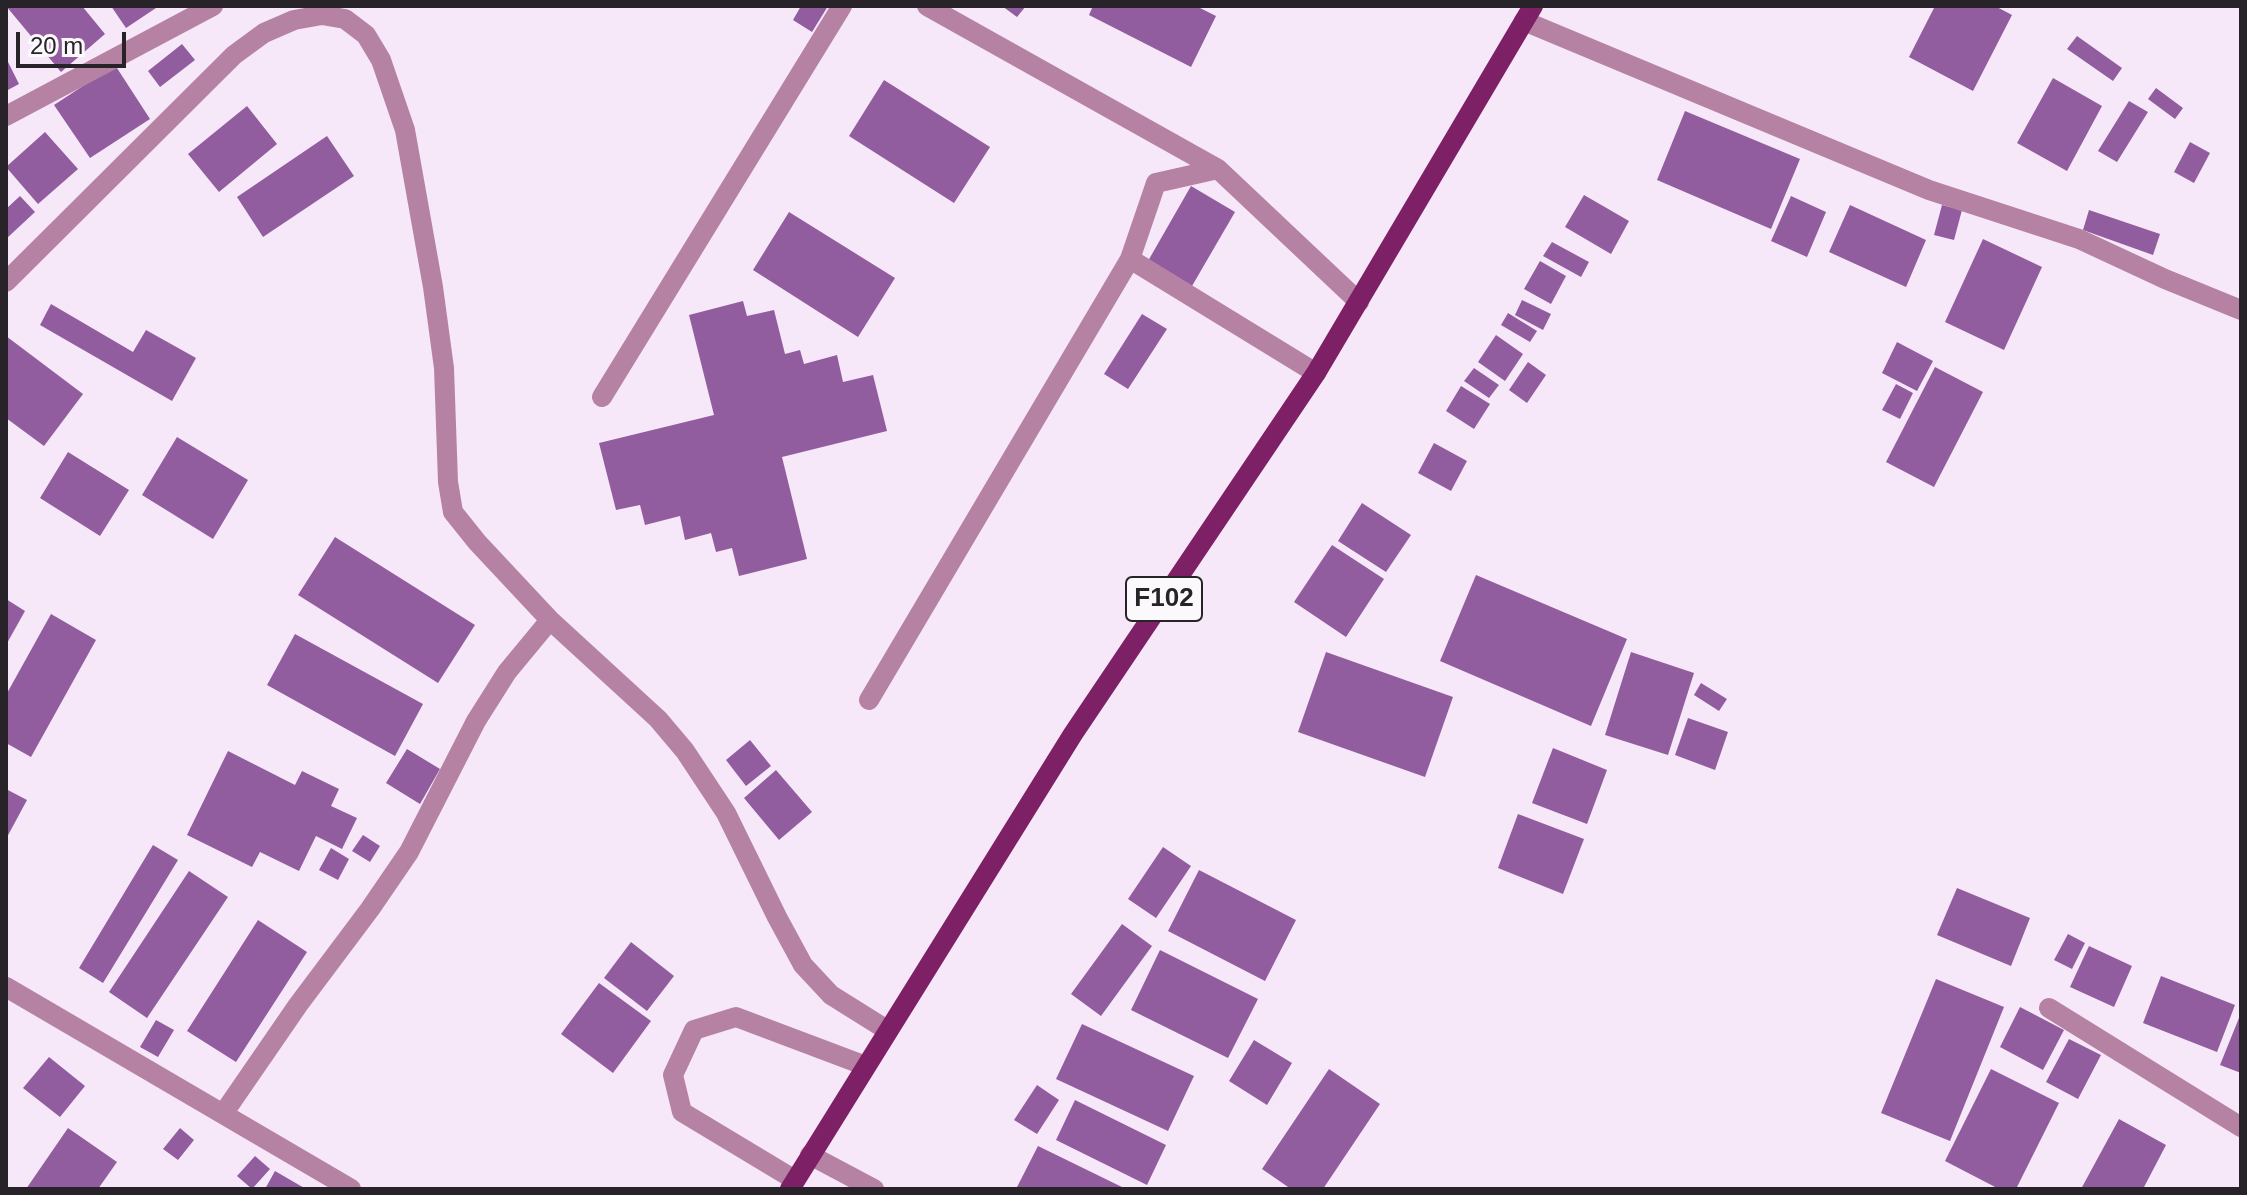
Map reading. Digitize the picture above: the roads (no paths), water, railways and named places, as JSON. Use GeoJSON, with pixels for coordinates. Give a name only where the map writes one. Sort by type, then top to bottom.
{"type":"FeatureCollection","features":[{"type":"Feature","properties":{"kind":"main road","name":"F102"},"geometry":{"type":"LineString","coordinates":[[792,1185],[1073,734],[1316,373],[1528,14]]}},
{"type":"Feature","properties":{"kind":"street"},"geometry":{"type":"LineString","coordinates":[[6,116],[213,6]]}},
{"type":"Feature","properties":{"kind":"street"},"geometry":{"type":"LineString","coordinates":[[602,397],[842,6]]}},
{"type":"Feature","properties":{"kind":"street"},"geometry":{"type":"LineString","coordinates":[[927,6],[1218,169],[1359,302]]}},
{"type":"Feature","properties":{"kind":"street"},"geometry":{"type":"LineString","coordinates":[[1528,14],[1929,190],[2079,239],[2241,310]]}},
{"type":"Feature","properties":{"kind":"street"},"geometry":{"type":"LineString","coordinates":[[6,282],[234,55],[264,33],[294,20],[322,15],[345,19],[366,35],[381,60],[405,130],[444,368],[448,482],[453,512],[550,620],[658,719],[685,751],[726,813],[803,965],[831,995],[887,1030]]}},
{"type":"Feature","properties":{"kind":"street"},"geometry":{"type":"LineString","coordinates":[[869,700],[1130,259],[1156,183],[1218,169]]}},
{"type":"Feature","properties":{"kind":"street"},"geometry":{"type":"LineString","coordinates":[[1130,259],[1316,373]]}},
{"type":"Feature","properties":{"kind":"street"},"geometry":{"type":"LineString","coordinates":[[223,1114],[409,852],[476,721],[507,672],[550,620]]}},
{"type":"Feature","properties":{"kind":"street"},"geometry":{"type":"LineString","coordinates":[[6,987],[351,1189]]}},
{"type":"Feature","properties":{"kind":"street"},"geometry":{"type":"LineString","coordinates":[[2049,1008],[2241,1127]]}},
{"type":"Feature","properties":{"kind":"street"},"geometry":{"type":"LineString","coordinates":[[792,1185],[682,1112],[673,1075],[694,1030],[736,1017],[866,1066]]}},
{"type":"Feature","properties":{"kind":"street"},"geometry":{"type":"LineString","coordinates":[[810,1155],[874,1189]]}}]}
